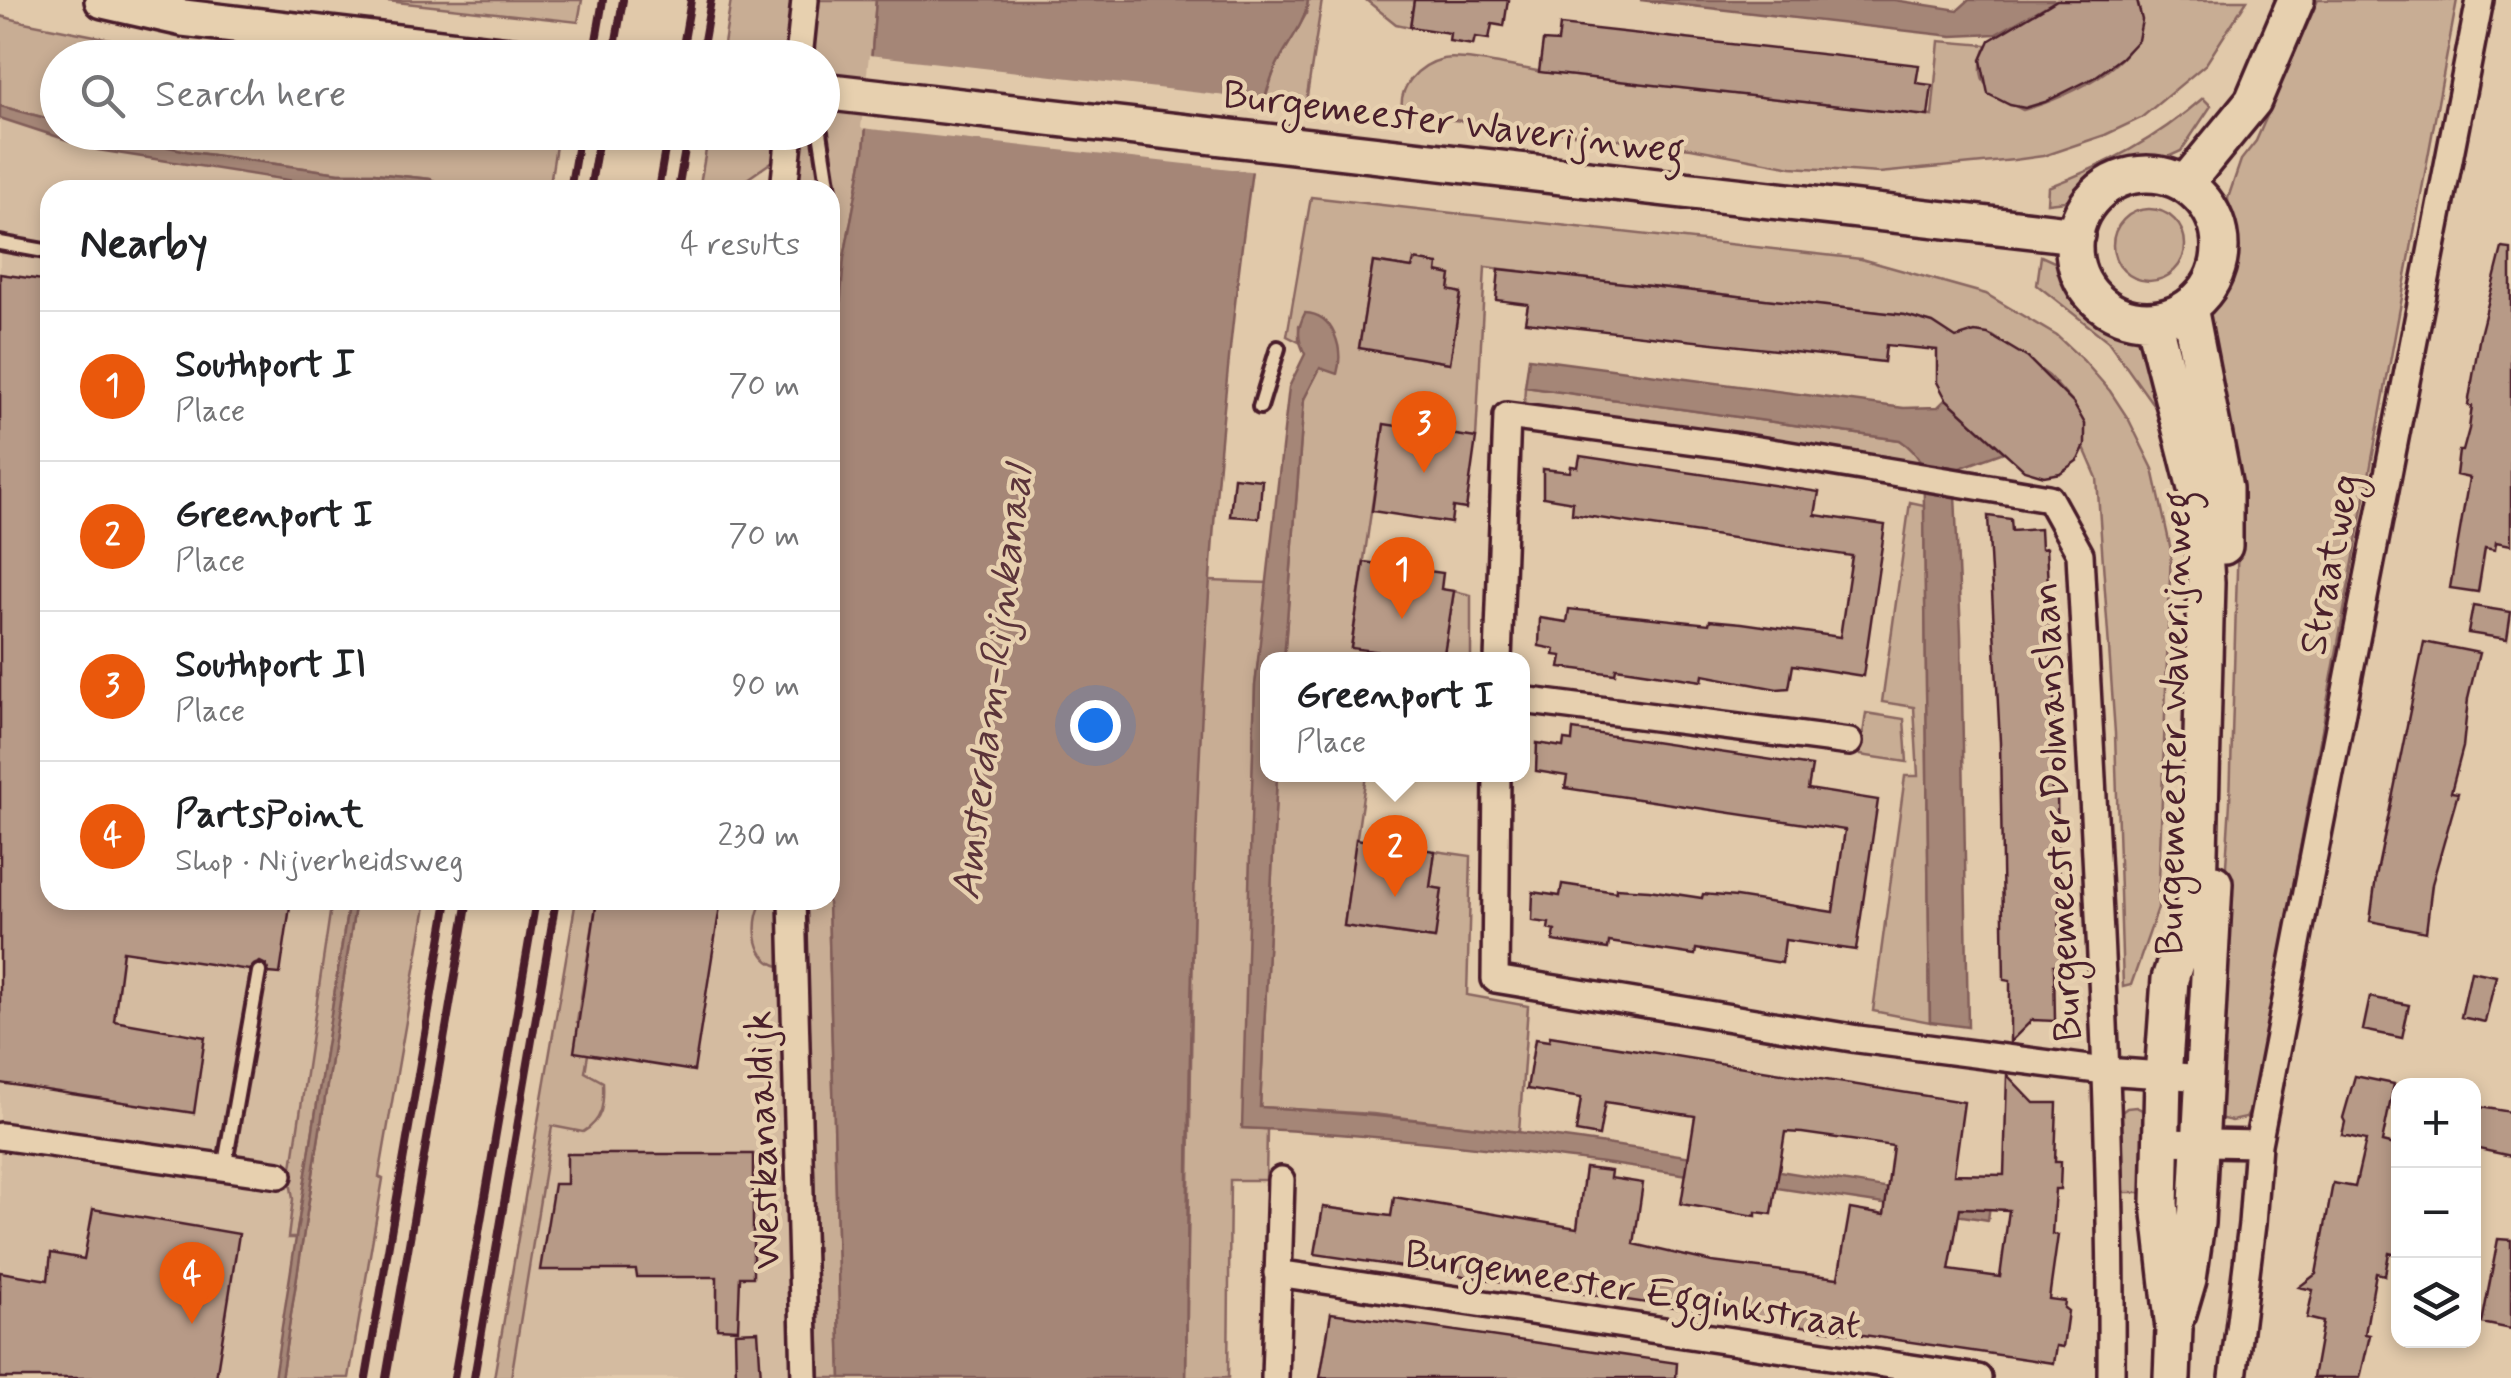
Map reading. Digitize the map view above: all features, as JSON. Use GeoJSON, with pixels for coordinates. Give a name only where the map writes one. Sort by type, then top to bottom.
{"type":"FeatureCollection","features":[{"type":"Feature","properties":{"kind":"main road"},"geometry":{"type":"LineString","coordinates":[[103,0],[183,18],[374,40]]}},
{"type":"Feature","properties":{"kind":"main road"},"geometry":{"type":"LineString","coordinates":[[2185,184],[2253,101],[2296,0]]}},
{"type":"Feature","properties":{"kind":"main road","name":"Burgemeester Waverijnweg"},"geometry":{"type":"LineString","coordinates":[[840,98],[2076,234]]}},
{"type":"Feature","properties":{"kind":"main road"},"geometry":{"type":"LineString","coordinates":[[2140,174],[2164,176],[2185,184],[2204,201],[2217,224],[2220,248],[2210,283],[2189,307],[2153,320],[2130,318],[2110,310],[2092,295],[2080,276],[2076,234],[2084,210],[2099,192],[2118,180],[2140,174]]}},
{"type":"Feature","properties":{"kind":"main road","name":"Burgemeester Waverijnweg"},"geometry":{"type":"LineString","coordinates":[[2189,307],[2224,488],[2224,666],[2200,1143]]}},
{"type":"Feature","properties":{"kind":"main road","name":"Burgemeester Waverijnweg"},"geometry":{"type":"LineString","coordinates":[[2153,320],[2201,508],[2206,582],[2198,891],[2170,979],[2161,1142]]}},
{"type":"Feature","properties":{"kind":"main road"},"geometry":{"type":"LineString","coordinates":[[2161,1142],[2161,1222],[2174,1329],[2172,1378]]}},
{"type":"Feature","properties":{"kind":"main road"},"geometry":{"type":"LineString","coordinates":[[2174,1329],[2188,1279],[2196,1223],[2200,1143]]}},
{"type":"Feature","properties":{"kind":"street"},"geometry":{"type":"LineString","coordinates":[[800,40],[806,0]]}},
{"type":"Feature","properties":{"kind":"street","name":"Straatweg"},"geometry":{"type":"LineString","coordinates":[[2233,1378],[2258,1144],[2480,0]]}},
{"type":"Feature","properties":{"kind":"street"},"geometry":{"type":"LineString","coordinates":[[785,180],[788,150]]}},
{"type":"Feature","properties":{"kind":"street","name":"Burgemeester Dolmanslaan"},"geometry":{"type":"LineString","coordinates":[[1498,652],[1507,416],[1914,474],[2049,498],[2080,554],[2105,1071],[2111,1378]]}},
{"type":"Feature","properties":{"kind":"street"},"geometry":{"type":"LineString","coordinates":[[1530,701],[1848,742]]}},
{"type":"Feature","properties":{"kind":"street"},"geometry":{"type":"LineString","coordinates":[[1498,782],[1494,978],[1858,1039],[2105,1071],[2205,1078]]}},
{"type":"Feature","properties":{"kind":"street","name":"Westkanaaldijk"},"geometry":{"type":"LineString","coordinates":[[792,910],[804,1378]]}},
{"type":"Feature","properties":{"kind":"street"},"geometry":{"type":"LineString","coordinates":[[0,1136],[279,1175]]}},
{"type":"Feature","properties":{"kind":"street"},"geometry":{"type":"LineString","coordinates":[[2161,1142],[2258,1144]]}},
{"type":"Feature","properties":{"kind":"street"},"geometry":{"type":"LineString","coordinates":[[1275,1378],[1282,1180]]}},
{"type":"Feature","properties":{"kind":"street","name":"Burgemeester Egginkstraat"},"geometry":{"type":"LineString","coordinates":[[1277,1272],[1978,1378]]}},
{"type":"Feature","properties":{"kind":"lane"},"geometry":{"type":"LineString","coordinates":[[823,150],[827,180]]}},
{"type":"Feature","properties":{"kind":"lane"},"geometry":{"type":"LineString","coordinates":[[0,243],[40,250]]}},
{"type":"Feature","properties":{"kind":"lane"},"geometry":{"type":"LineString","coordinates":[[1260,408],[1278,348]]}},
{"type":"Feature","properties":{"kind":"lane"},"geometry":{"type":"LineString","coordinates":[[224,1168],[258,972]]}},
{"type":"Feature","properties":{"kind":"shaded area"},"geometry":{"type":"Polygon","coordinates":[[[378,0],[582,0],[578,22],[378,0]]]}},
{"type":"Feature","properties":{"kind":"shaded area"},"geometry":{"type":"Polygon","coordinates":[[[731,0],[792,0],[787,40],[725,40],[731,0]]]}},
{"type":"Feature","properties":{"kind":"shaded area"},"geometry":{"type":"Polygon","coordinates":[[[818,0],[876,0],[864,152],[844,258],[840,311],[840,180],[798,180],[801,150],[840,150],[840,40],[814,40],[818,0]]]}},
{"type":"Feature","properties":{"kind":"shaded area"},"geometry":{"type":"Polygon","coordinates":[[[1308,0],[1322,0],[1306,102],[1265,100],[1275,68],[1306,14],[1308,0]]]}},
{"type":"Feature","properties":{"kind":"shaded area"},"geometry":{"type":"Polygon","coordinates":[[[1366,0],[1414,0],[1410,27],[1396,24],[1366,0]]]}},
{"type":"Feature","properties":{"kind":"shaded area"},"geometry":{"type":"Polygon","coordinates":[[[2135,0],[2247,0],[2206,64],[2141,118],[2043,156],[1879,173],[1792,167],[1691,148],[1403,114],[1403,95],[1411,79],[1425,66],[1453,58],[1550,73],[1932,116],[1939,41],[1987,45],[1982,58],[1983,79],[1994,93],[2023,110],[2084,85],[2123,57],[2135,40],[2140,21],[2135,0]]]}},
{"type":"Feature","properties":{"kind":"shaded area"},"geometry":{"type":"Polygon","coordinates":[[[2318,0],[2457,0],[2252,1108],[2246,1118],[2232,1121],[2218,1118],[2211,1105],[2230,802],[2238,538],[2202,318],[2233,265],[2228,198],[2241,160],[2256,141],[2318,0]]]}},
{"type":"Feature","properties":{"kind":"shaded area"},"geometry":{"type":"Polygon","coordinates":[[[0,16],[115,40],[40,40],[40,117],[0,106],[0,16]]]}},
{"type":"Feature","properties":{"kind":"shaded area"},"geometry":{"type":"Polygon","coordinates":[[[0,62],[40,74],[40,150],[296,150],[397,180],[40,180],[40,910],[347,910],[274,1378],[0,1378],[0,62]]]}},
{"type":"Feature","properties":{"kind":"shaded area"},"geometry":{"type":"Polygon","coordinates":[[[2203,98],[2211,106],[2181,151],[2159,161],[2116,168],[2065,201],[2047,203],[2048,187],[2130,150],[2203,98]]]}},
{"type":"Feature","properties":{"kind":"shaded area"},"geometry":{"type":"Polygon","coordinates":[[[182,150],[555,150],[551,180],[432,180],[339,173],[182,150]]]}},
{"type":"Feature","properties":{"kind":"shaded area"},"geometry":{"type":"Polygon","coordinates":[[[706,150],[774,150],[773,161],[745,180],[701,180],[706,150]]]}},
{"type":"Feature","properties":{"kind":"shaded area"},"geometry":{"type":"Polygon","coordinates":[[[1311,197],[1861,259],[1986,294],[2057,336],[2110,391],[2129,420],[2153,469],[2171,550],[2158,908],[2131,985],[2123,987],[2115,733],[2097,478],[2084,448],[2085,424],[2049,376],[1993,336],[1972,333],[1954,340],[1931,323],[1905,315],[1485,267],[1476,438],[1384,425],[1351,647],[1382,652],[1285,652],[1304,399],[1320,368],[1299,325],[1299,342],[1287,336],[1311,197]],[[1373,262],[1359,348],[1450,363],[1461,293],[1449,290],[1437,272],[1438,264],[1412,268],[1373,262]]]}},
{"type":"Feature","properties":{"kind":"shaded area"},"geometry":{"type":"Polygon","coordinates":[[[2149,209],[2174,220],[2185,245],[2174,270],[2149,281],[2124,270],[2113,245],[2124,220],[2149,209]]]}},
{"type":"Feature","properties":{"kind":"shaded area"},"geometry":{"type":"Polygon","coordinates":[[[2041,256],[2061,265],[2091,302],[2147,342],[2166,400],[2155,407],[2108,341],[2037,285],[2041,256]]]}},
{"type":"Feature","properties":{"kind":"shaded area"},"geometry":{"type":"Polygon","coordinates":[[[1525,387],[1900,440],[1915,450],[1923,464],[1524,405],[1525,387]]]}},
{"type":"Feature","properties":{"kind":"shaded area"},"geometry":{"type":"Polygon","coordinates":[[[1910,502],[1924,505],[1930,1022],[1873,1011],[1905,776],[1918,776],[1914,707],[1882,702],[1910,502]]]}},
{"type":"Feature","properties":{"kind":"shaded area"},"geometry":{"type":"Polygon","coordinates":[[[1209,581],[1269,583],[1255,686],[1243,1128],[1267,1129],[1266,1180],[1230,1180],[1228,1378],[1186,1378],[1195,812],[1209,581]]]}},
{"type":"Feature","properties":{"kind":"shaded area"},"geometry":{"type":"Polygon","coordinates":[[[1454,591],[1471,595],[1471,652],[1444,652],[1454,591]]]}},
{"type":"Feature","properties":{"kind":"shaded area"},"geometry":{"type":"Polygon","coordinates":[[[1866,713],[1904,719],[1907,762],[1860,755],[1866,713]]]}},
{"type":"Feature","properties":{"kind":"shaded area"},"geometry":{"type":"Polygon","coordinates":[[[1277,782],[1365,782],[1344,926],[1434,939],[1442,889],[1430,887],[1435,851],[1471,856],[1467,995],[1528,1006],[1519,1132],[1373,1114],[1260,1107],[1277,782]]]}},
{"type":"Feature","properties":{"kind":"shaded area"},"geometry":{"type":"Polygon","coordinates":[[[331,910],[347,910],[296,1238],[288,1238],[293,1199],[290,1181],[331,910]]]}},
{"type":"Feature","properties":{"kind":"shaded area"},"geometry":{"type":"Polygon","coordinates":[[[354,910],[425,910],[349,1378],[281,1378],[354,910]]]}},
{"type":"Feature","properties":{"kind":"shaded area"},"geometry":{"type":"Polygon","coordinates":[[[574,910],[595,910],[577,1022],[593,1025],[585,1072],[603,1082],[602,1105],[595,1122],[583,1132],[552,1126],[511,1378],[494,1378],[574,910]]]}},
{"type":"Feature","properties":{"kind":"shaded area"},"geometry":{"type":"Polygon","coordinates":[[[575,910],[806,910],[820,1378],[511,1378],[552,1125],[575,910]]]}},
{"type":"Feature","properties":{"kind":"shaded area"},"geometry":{"type":"Polygon","coordinates":[[[759,910],[778,910],[779,966],[763,955],[759,946],[759,910]]]}},
{"type":"Feature","properties":{"kind":"shaded area"},"geometry":{"type":"Polygon","coordinates":[[[806,910],[828,910],[841,1378],[820,1378],[806,910]]]}},
{"type":"Feature","properties":{"kind":"shaded area"},"geometry":{"type":"Polygon","coordinates":[[[2136,1107],[2142,1110],[2147,1125],[2143,1193],[2120,1193],[2119,1114],[2136,1107]]]}},
{"type":"Feature","properties":{"kind":"water","name":"Amsterdam-Rijnkanaal"},"geometry":{"type":"Polygon","coordinates":[[[876,0],[1308,0],[1303,18],[1270,81],[1259,125],[1217,482],[1198,781],[1186,1378],[841,1378],[828,910],[840,910],[840,309],[844,258],[864,152],[876,0]]]}},
{"type":"Feature","properties":{"kind":"water"},"geometry":{"type":"Polygon","coordinates":[[[1640,0],[1894,0],[1958,10],[1969,0],[2057,0],[1996,34],[1952,36],[1640,0]]]}},
{"type":"Feature","properties":{"kind":"water"},"geometry":{"type":"Polygon","coordinates":[[[0,106],[40,117],[40,131],[0,118],[0,106]]]}},
{"type":"Feature","properties":{"kind":"water"},"geometry":{"type":"Polygon","coordinates":[[[98,150],[182,150],[339,173],[432,180],[288,180],[98,150]]]}},
{"type":"Feature","properties":{"kind":"water"},"geometry":{"type":"Polygon","coordinates":[[[1305,313],[1330,326],[1338,344],[1339,364],[1337,374],[1320,368],[1304,399],[1285,652],[1260,652],[1260,782],[1277,782],[1260,1107],[1443,1123],[1717,1161],[1990,1205],[1988,1220],[1523,1153],[1242,1128],[1255,686],[1289,387],[1305,354],[1300,343],[1300,324],[1305,313]]]}},
{"type":"Feature","properties":{"kind":"water"},"geometry":{"type":"Polygon","coordinates":[[[1529,358],[1904,408],[1938,407],[1946,399],[2004,452],[1954,470],[1968,1027],[1930,1022],[1924,484],[1920,461],[1900,440],[1525,387],[1529,358]]]}},
{"type":"Feature","properties":{"kind":"water"},"geometry":{"type":"Polygon","coordinates":[[[347,910],[354,910],[281,1378],[274,1378],[347,910]]]}},
{"type":"Feature","properties":{"kind":"pier"},"geometry":{"type":"Polygon","coordinates":[[[869,55],[1270,101],[1258,172],[861,128],[869,55]]]}},
{"type":"Feature","properties":{"kind":"building"},"geometry":{"type":"Polygon","coordinates":[[[1414,0],[1508,0],[1504,26],[1492,24],[1489,39],[1475,37],[1473,45],[1449,41],[1450,33],[1410,27],[1414,0]]]}},
{"type":"Feature","properties":{"kind":"building"},"geometry":{"type":"Polygon","coordinates":[[[2057,0],[2137,0],[2142,20],[2138,40],[2095,77],[2045,102],[2025,108],[1988,94],[1981,60],[1990,40],[2057,0]]]}},
{"type":"Feature","properties":{"kind":"building"},"geometry":{"type":"Polygon","coordinates":[[[1560,25],[1919,65],[1916,83],[1932,85],[1928,116],[1539,72],[1543,41],[1558,42],[1560,25]]]}},
{"type":"Feature","properties":{"kind":"building"},"geometry":{"type":"Polygon","coordinates":[[[2502,248],[2511,249],[2511,545],[2496,542],[2495,550],[2485,548],[2478,592],[2450,588],[2469,478],[2456,475],[2459,451],[2463,451],[2469,429],[2472,406],[2468,405],[2480,335],[2502,248]]]}},
{"type":"Feature","properties":{"kind":"building"},"geometry":{"type":"Polygon","coordinates":[[[1414,260],[1438,264],[1437,272],[1451,275],[1449,290],[1461,293],[1450,363],[1359,348],[1373,262],[1412,268],[1414,260]]]}},
{"type":"Feature","properties":{"kind":"building"},"geometry":{"type":"Polygon","coordinates":[[[1499,269],[1905,315],[1933,323],[1956,338],[1975,332],[1988,334],[2028,358],[2073,403],[2085,424],[2085,445],[2078,460],[2060,473],[2044,476],[2024,470],[1946,399],[1937,382],[1937,350],[1886,345],[1884,362],[1525,322],[1528,304],[1496,300],[1499,269]]]}},
{"type":"Feature","properties":{"kind":"building"},"geometry":{"type":"Polygon","coordinates":[[[0,274],[40,280],[40,910],[290,910],[280,974],[269,973],[260,962],[249,970],[123,951],[114,1021],[205,1037],[194,1113],[0,1083],[0,274]]]}},
{"type":"Feature","properties":{"kind":"building"},"geometry":{"type":"Polygon","coordinates":[[[1384,424],[1476,438],[1466,509],[1453,507],[1451,523],[1372,511],[1384,424]]]}},
{"type":"Feature","properties":{"kind":"building"},"geometry":{"type":"Polygon","coordinates":[[[1580,456],[1819,492],[1815,515],[1885,525],[1863,676],[1793,665],[1789,688],[1777,689],[1703,675],[1702,681],[1616,668],[1615,674],[1560,667],[1562,656],[1554,655],[1555,649],[1539,646],[1540,618],[1567,622],[1569,609],[1709,624],[1710,620],[1742,623],[1840,637],[1852,556],[1572,514],[1573,502],[1543,497],[1543,469],[1570,472],[1571,466],[1578,467],[1580,456]]]}},
{"type":"Feature","properties":{"kind":"building"},"geometry":{"type":"Polygon","coordinates":[[[1234,477],[1262,480],[1259,518],[1230,516],[1234,477]]]}},
{"type":"Feature","properties":{"kind":"building"},"geometry":{"type":"Polygon","coordinates":[[[1988,516],[2011,519],[2012,531],[2040,529],[2041,549],[2046,548],[2055,720],[2049,721],[2052,793],[2057,793],[2060,965],[2054,965],[2055,1021],[2032,1020],[2010,1042],[2010,981],[2004,980],[2000,742],[1988,516]]]}},
{"type":"Feature","properties":{"kind":"building"},"geometry":{"type":"Polygon","coordinates":[[[1364,562],[1443,573],[1441,589],[1454,591],[1444,652],[1351,648],[1364,562]]]}},
{"type":"Feature","properties":{"kind":"building"},"geometry":{"type":"Polygon","coordinates":[[[2473,606],[2511,612],[2507,639],[2468,633],[2473,606]]]}},
{"type":"Feature","properties":{"kind":"building"},"geometry":{"type":"Polygon","coordinates":[[[2424,642],[2479,653],[2451,792],[2458,793],[2432,884],[2426,932],[2370,921],[2424,642]]]}},
{"type":"Feature","properties":{"kind":"building"},"geometry":{"type":"Polygon","coordinates":[[[1573,730],[1812,766],[1808,789],[1878,800],[1856,950],[1785,940],[1782,963],[1696,949],[1695,955],[1609,942],[1608,949],[1553,941],[1555,931],[1548,929],[1549,923],[1532,921],[1533,892],[1560,896],[1562,884],[1616,892],[1616,888],[1702,898],[1703,894],[1736,897],[1833,912],[1845,830],[1565,788],[1567,776],[1536,771],[1537,743],[1563,747],[1564,740],[1572,741],[1573,730]]]}},
{"type":"Feature","properties":{"kind":"building"},"geometry":{"type":"Polygon","coordinates":[[[1356,839],[1435,851],[1430,887],[1442,889],[1435,939],[1344,926],[1356,839]]]}},
{"type":"Feature","properties":{"kind":"building"},"geometry":{"type":"Polygon","coordinates":[[[595,910],[719,910],[694,1071],[574,1052],[595,910]]]}},
{"type":"Feature","properties":{"kind":"building"},"geometry":{"type":"Polygon","coordinates":[[[2471,971],[2496,976],[2485,1022],[2461,1017],[2471,971]]]}},
{"type":"Feature","properties":{"kind":"building"},"geometry":{"type":"Polygon","coordinates":[[[2370,997],[2409,1005],[2402,1038],[2363,1030],[2370,997]]]}},
{"type":"Feature","properties":{"kind":"building"},"geometry":{"type":"Polygon","coordinates":[[[1550,1036],[1964,1102],[1954,1174],[2004,1175],[2007,1075],[2034,1103],[2057,1103],[2055,1162],[2061,1162],[2060,1189],[2055,1189],[2052,1234],[2058,1235],[2049,1299],[2065,1301],[2068,1311],[2063,1347],[2056,1346],[2053,1363],[1315,1254],[1323,1207],[1391,1216],[1394,1197],[1577,1228],[1585,1168],[1611,1171],[1610,1178],[1643,1183],[1634,1244],[1712,1262],[1838,1278],[1850,1209],[1884,1215],[1893,1146],[1785,1132],[1772,1214],[1756,1212],[1756,1216],[1681,1204],[1695,1116],[1605,1102],[1599,1136],[1576,1132],[1581,1098],[1527,1089],[1535,1039],[1549,1041],[1550,1036]],[[1960,1208],[1949,1270],[2000,1277],[2009,1210],[1960,1208]]]}},
{"type":"Feature","properties":{"kind":"building"},"geometry":{"type":"Polygon","coordinates":[[[2355,1076],[2391,1083],[2382,1142],[2391,1144],[2391,1253],[2385,1275],[2376,1273],[2365,1334],[2370,1335],[2360,1378],[2313,1378],[2323,1322],[2307,1318],[2313,1290],[2299,1287],[2316,1274],[2333,1183],[2355,1187],[2366,1140],[2342,1135],[2355,1076]]]}},
{"type":"Feature","properties":{"kind":"building"},"geometry":{"type":"Polygon","coordinates":[[[2481,1107],[2511,1112],[2511,1156],[2481,1150],[2481,1107]]]}},
{"type":"Feature","properties":{"kind":"building"},"geometry":{"type":"Polygon","coordinates":[[[567,1154],[753,1154],[753,1277],[740,1277],[738,1329],[717,1328],[717,1277],[637,1277],[636,1270],[540,1270],[554,1184],[567,1184],[567,1154]]]}},
{"type":"Feature","properties":{"kind":"building"},"geometry":{"type":"Polygon","coordinates":[[[93,1209],[239,1234],[216,1378],[0,1378],[0,1272],[48,1280],[51,1253],[84,1259],[93,1209]]]}},
{"type":"Feature","properties":{"kind":"building"},"geometry":{"type":"Polygon","coordinates":[[[2498,1239],[2511,1240],[2511,1329],[2482,1323],[2498,1239]]]}},
{"type":"Feature","properties":{"kind":"building"},"geometry":{"type":"Polygon","coordinates":[[[1331,1313],[1677,1363],[1676,1378],[1320,1378],[1331,1313]]]}},
{"type":"Feature","properties":{"kind":"building"},"geometry":{"type":"Polygon","coordinates":[[[758,1331],[761,1378],[736,1378],[735,1332],[758,1331]]]}},
{"type":"Feature","properties":{"kind":"railway"},"geometry":{"type":"LineString","coordinates":[[596,40],[603,0]]}},
{"type":"Feature","properties":{"kind":"railway"},"geometry":{"type":"LineString","coordinates":[[616,40],[623,0]]}},
{"type":"Feature","properties":{"kind":"railway"},"geometry":{"type":"LineString","coordinates":[[684,40],[691,0]]}},
{"type":"Feature","properties":{"kind":"railway"},"geometry":{"type":"LineString","coordinates":[[704,40],[711,0]]}},
{"type":"Feature","properties":{"kind":"railway"},"geometry":{"type":"LineString","coordinates":[[572,180],[577,150]]}},
{"type":"Feature","properties":{"kind":"railway"},"geometry":{"type":"LineString","coordinates":[[592,180],[597,150]]}},
{"type":"Feature","properties":{"kind":"railway"},"geometry":{"type":"LineString","coordinates":[[660,180],[665,150]]}},
{"type":"Feature","properties":{"kind":"railway"},"geometry":{"type":"LineString","coordinates":[[680,180],[685,150]]}},
{"type":"Feature","properties":{"kind":"railway"},"geometry":{"type":"LineString","coordinates":[[366,1378],[446,910]]}},
{"type":"Feature","properties":{"kind":"railway"},"geometry":{"type":"LineString","coordinates":[[386,1378],[466,910]]}},
{"type":"Feature","properties":{"kind":"railway"},"geometry":{"type":"LineString","coordinates":[[454,1378],[534,910]]}},
{"type":"Feature","properties":{"kind":"railway"},"geometry":{"type":"LineString","coordinates":[[474,1378],[554,910]]}},
{"type":"Feature","properties":{"kind":"place","name":"Southport II"},"geometry":{"type":"Point","coordinates":[1424,473]}},
{"type":"Feature","properties":{"kind":"place","name":"Southport I"},"geometry":{"type":"Point","coordinates":[1402,619]}},
{"type":"Feature","properties":{"kind":"place","name":"Greenport I"},"geometry":{"type":"Point","coordinates":[1395,897]}},
{"type":"Feature","properties":{"kind":"place","name":"PartsPoint"},"geometry":{"type":"Point","coordinates":[192,1324]}}]}
